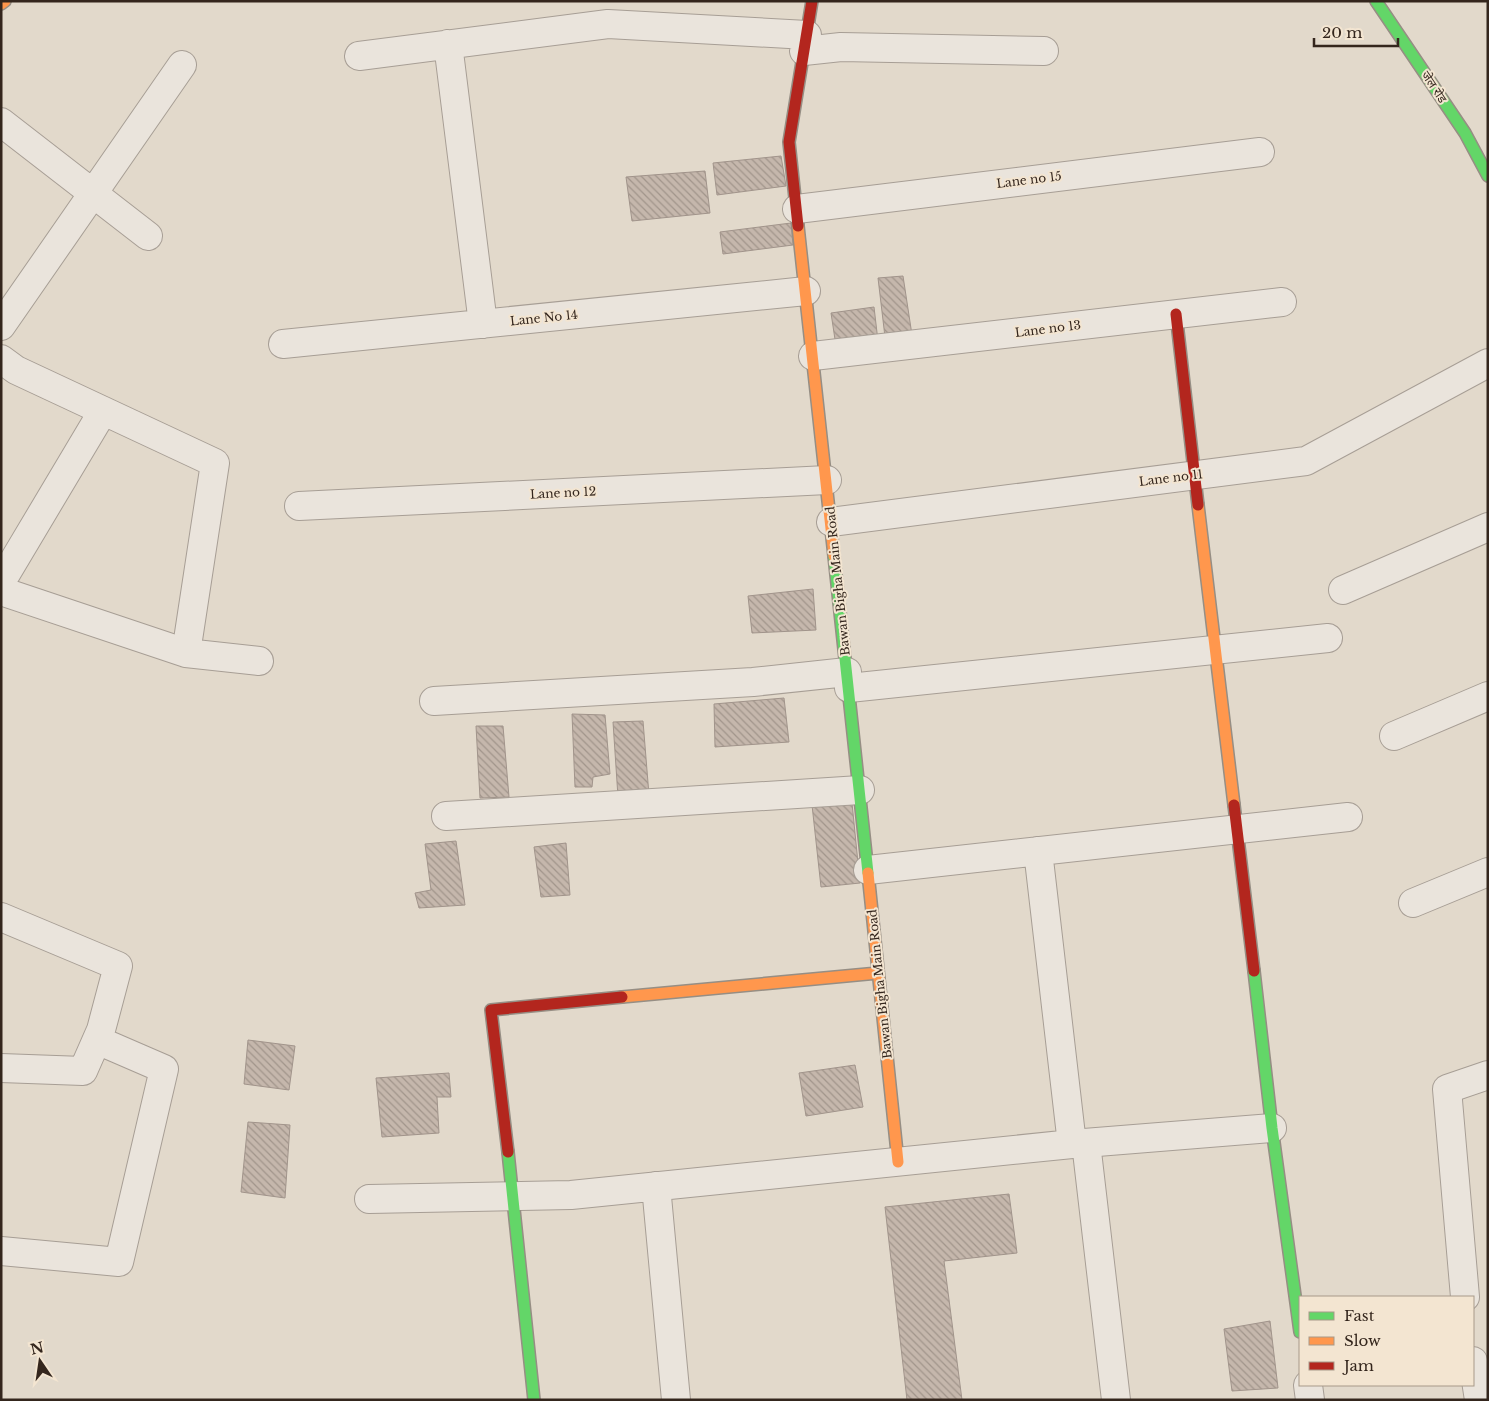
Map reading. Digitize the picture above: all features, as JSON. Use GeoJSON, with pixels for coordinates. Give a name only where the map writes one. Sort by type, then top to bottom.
{"type":"FeatureCollection","features":[{"type":"Feature","properties":{"kind":"street"},"geometry":{"type":"LineString","coordinates":[[1,4],[5,1]]}},
{"type":"Feature","properties":{"kind":"street","name":"Bawan Bigha Main Road"},"geometry":{"type":"LineString","coordinates":[[812,1],[789,142],[827,480],[898,1162]]}},
{"type":"Feature","properties":{"kind":"street","name":"जेल रोड"},"geometry":{"type":"LineString","coordinates":[[1376,1],[1465,132],[1488,176]]}},
{"type":"Feature","properties":{"kind":"street"},"geometry":{"type":"LineString","coordinates":[[359,56],[608,24],[842,47],[1044,51]]}},
{"type":"Feature","properties":{"kind":"street"},"geometry":{"type":"LineString","coordinates":[[448,44],[483,324]]}},
{"type":"Feature","properties":{"kind":"street"},"geometry":{"type":"LineString","coordinates":[[1,326],[182,64]]}},
{"type":"Feature","properties":{"kind":"street"},"geometry":{"type":"LineString","coordinates":[[1,122],[148,236]]}},
{"type":"Feature","properties":{"kind":"street","name":"Lane no 15"},"geometry":{"type":"LineString","coordinates":[[797,209],[1260,152]]}},
{"type":"Feature","properties":{"kind":"street","name":"Lane No 14"},"geometry":{"type":"LineString","coordinates":[[283,344],[806,290]]}},
{"type":"Feature","properties":{"kind":"street","name":"Lane no 13"},"geometry":{"type":"LineString","coordinates":[[813,356],[1282,302]]}},
{"type":"Feature","properties":{"kind":"street"},"geometry":{"type":"LineString","coordinates":[[1176,314],[1272,1128],[1299,1325]]}},
{"type":"Feature","properties":{"kind":"street"},"geometry":{"type":"LineString","coordinates":[[1,359],[16,370],[215,463],[186,653]]}},
{"type":"Feature","properties":{"kind":"street","name":"Lane no 11"},"geometry":{"type":"LineString","coordinates":[[831,522],[1306,461],[1488,363]]}},
{"type":"Feature","properties":{"kind":"street"},"geometry":{"type":"LineString","coordinates":[[1,582],[103,412]]}},
{"type":"Feature","properties":{"kind":"street","name":"Lane no 12"},"geometry":{"type":"LineString","coordinates":[[299,506],[827,480]]}},
{"type":"Feature","properties":{"kind":"street"},"geometry":{"type":"LineString","coordinates":[[1343,590],[1488,527]]}},
{"type":"Feature","properties":{"kind":"street"},"geometry":{"type":"LineString","coordinates":[[1,591],[186,653],[259,661]]}},
{"type":"Feature","properties":{"kind":"street"},"geometry":{"type":"LineString","coordinates":[[434,701],[753,682],[848,680],[1215,650],[1328,638]]}},
{"type":"Feature","properties":{"kind":"street"},"geometry":{"type":"LineString","coordinates":[[1394,736],[1488,696]]}},
{"type":"Feature","properties":{"kind":"street"},"geometry":{"type":"LineString","coordinates":[[446,816],[860,790]]}},
{"type":"Feature","properties":{"kind":"street"},"geometry":{"type":"LineString","coordinates":[[868,870],[1348,817]]}},
{"type":"Feature","properties":{"kind":"street"},"geometry":{"type":"LineString","coordinates":[[1038,851],[1116,1400]]}},
{"type":"Feature","properties":{"kind":"street"},"geometry":{"type":"LineString","coordinates":[[1413,903],[1488,872]]}},
{"type":"Feature","properties":{"kind":"street"},"geometry":{"type":"LineString","coordinates":[[1,917],[118,966],[97,1040],[83,1071],[1,1068]]}},
{"type":"Feature","properties":{"kind":"street"},"geometry":{"type":"LineString","coordinates":[[534,1400],[491,1010],[878,973]]}},
{"type":"Feature","properties":{"kind":"street"},"geometry":{"type":"LineString","coordinates":[[1,1251],[119,1262],[164,1069],[97,1040]]}},
{"type":"Feature","properties":{"kind":"street"},"geometry":{"type":"LineString","coordinates":[[1465,1296],[1447,1088],[1488,1075]]}},
{"type":"Feature","properties":{"kind":"street"},"geometry":{"type":"LineString","coordinates":[[370,1199],[571,1195],[1079,1143],[1272,1128]]}},
{"type":"Feature","properties":{"kind":"street"},"geometry":{"type":"LineString","coordinates":[[656,1186],[676,1400]]}},
{"type":"Feature","properties":{"kind":"street"},"geometry":{"type":"LineString","coordinates":[[1474,1368],[1479,1400]]}},
{"type":"Feature","properties":{"kind":"street"},"geometry":{"type":"LineString","coordinates":[[1308,1386],[1310,1400]]}},
{"type":"Feature","properties":{"kind":"building"},"geometry":{"type":"Polygon","coordinates":[[[781,156],[786,186],[717,195],[713,163],[781,156]]]}},
{"type":"Feature","properties":{"kind":"building"},"geometry":{"type":"Polygon","coordinates":[[[705,171],[710,213],[632,221],[626,177],[705,171]]]}},
{"type":"Feature","properties":{"kind":"building"},"geometry":{"type":"Polygon","coordinates":[[[791,223],[793,245],[723,254],[720,232],[791,223]]]}},
{"type":"Feature","properties":{"kind":"building"},"geometry":{"type":"Polygon","coordinates":[[[903,276],[912,335],[885,337],[878,278],[903,276]]]}},
{"type":"Feature","properties":{"kind":"building"},"geometry":{"type":"Polygon","coordinates":[[[874,307],[878,341],[836,346],[831,313],[874,307]]]}},
{"type":"Feature","properties":{"kind":"building"},"geometry":{"type":"Polygon","coordinates":[[[813,589],[816,630],[752,633],[748,596],[813,589]]]}},
{"type":"Feature","properties":{"kind":"building"},"geometry":{"type":"Polygon","coordinates":[[[784,698],[789,742],[715,747],[714,704],[784,698]]]}},
{"type":"Feature","properties":{"kind":"building"},"geometry":{"type":"Polygon","coordinates":[[[572,714],[605,715],[610,774],[593,777],[592,787],[575,787],[572,714]]]}},
{"type":"Feature","properties":{"kind":"building"},"geometry":{"type":"Polygon","coordinates":[[[643,721],[649,795],[618,797],[613,722],[643,721]]]}},
{"type":"Feature","properties":{"kind":"building"},"geometry":{"type":"Polygon","coordinates":[[[476,726],[503,726],[509,797],[480,798],[476,726]]]}},
{"type":"Feature","properties":{"kind":"building"},"geometry":{"type":"Polygon","coordinates":[[[852,803],[860,883],[821,887],[812,805],[852,803]]]}},
{"type":"Feature","properties":{"kind":"building"},"geometry":{"type":"Polygon","coordinates":[[[456,841],[465,905],[419,908],[415,893],[431,890],[425,844],[456,841]]]}},
{"type":"Feature","properties":{"kind":"building"},"geometry":{"type":"Polygon","coordinates":[[[566,843],[570,895],[541,897],[534,847],[566,843]]]}},
{"type":"Feature","properties":{"kind":"building"},"geometry":{"type":"Polygon","coordinates":[[[248,1040],[295,1046],[289,1090],[244,1084],[248,1040]]]}},
{"type":"Feature","properties":{"kind":"building"},"geometry":{"type":"Polygon","coordinates":[[[855,1065],[863,1107],[806,1116],[799,1073],[855,1065]]]}},
{"type":"Feature","properties":{"kind":"building"},"geometry":{"type":"Polygon","coordinates":[[[449,1073],[451,1097],[437,1097],[439,1133],[382,1137],[376,1078],[449,1073]]]}},
{"type":"Feature","properties":{"kind":"building"},"geometry":{"type":"Polygon","coordinates":[[[248,1122],[290,1125],[285,1198],[241,1192],[248,1122]]]}},
{"type":"Feature","properties":{"kind":"building"},"geometry":{"type":"Polygon","coordinates":[[[1009,1194],[1017,1253],[944,1261],[962,1400],[907,1400],[885,1207],[1009,1194]]]}},
{"type":"Feature","properties":{"kind":"building"},"geometry":{"type":"Polygon","coordinates":[[[1270,1321],[1278,1388],[1232,1391],[1224,1329],[1270,1321]]]}},
{"type":"Feature","properties":{"kind":"traffic: fast"},"geometry":{"type":"LineString","coordinates":[[1376,1],[1465,133],[1488,176]]}},
{"type":"Feature","properties":{"kind":"traffic: fast"},"geometry":{"type":"LineString","coordinates":[[834,556],[868,873]]}},
{"type":"Feature","properties":{"kind":"traffic: fast"},"geometry":{"type":"LineString","coordinates":[[1254,971],[1272,1128],[1299,1325]]}},
{"type":"Feature","properties":{"kind":"traffic: fast"},"geometry":{"type":"LineString","coordinates":[[508,1152],[534,1400]]}},
{"type":"Feature","properties":{"kind":"traffic: slow"},"geometry":{"type":"LineString","coordinates":[[1,4],[5,1]]}},
{"type":"Feature","properties":{"kind":"traffic: slow"},"geometry":{"type":"LineString","coordinates":[[798,226],[834,556]]}},
{"type":"Feature","properties":{"kind":"traffic: slow"},"geometry":{"type":"LineString","coordinates":[[1198,505],[1234,805]]}},
{"type":"Feature","properties":{"kind":"traffic: slow"},"geometry":{"type":"LineString","coordinates":[[868,873],[898,1162]]}},
{"type":"Feature","properties":{"kind":"traffic: slow"},"geometry":{"type":"LineString","coordinates":[[622,997],[878,973]]}},
{"type":"Feature","properties":{"kind":"traffic: jam"},"geometry":{"type":"LineString","coordinates":[[798,226],[789,142],[812,1]]}},
{"type":"Feature","properties":{"kind":"traffic: jam"},"geometry":{"type":"LineString","coordinates":[[1176,314],[1198,505]]}},
{"type":"Feature","properties":{"kind":"traffic: jam"},"geometry":{"type":"LineString","coordinates":[[1234,805],[1254,971]]}},
{"type":"Feature","properties":{"kind":"traffic: jam"},"geometry":{"type":"LineString","coordinates":[[508,1152],[491,1010],[622,997]]}}]}
